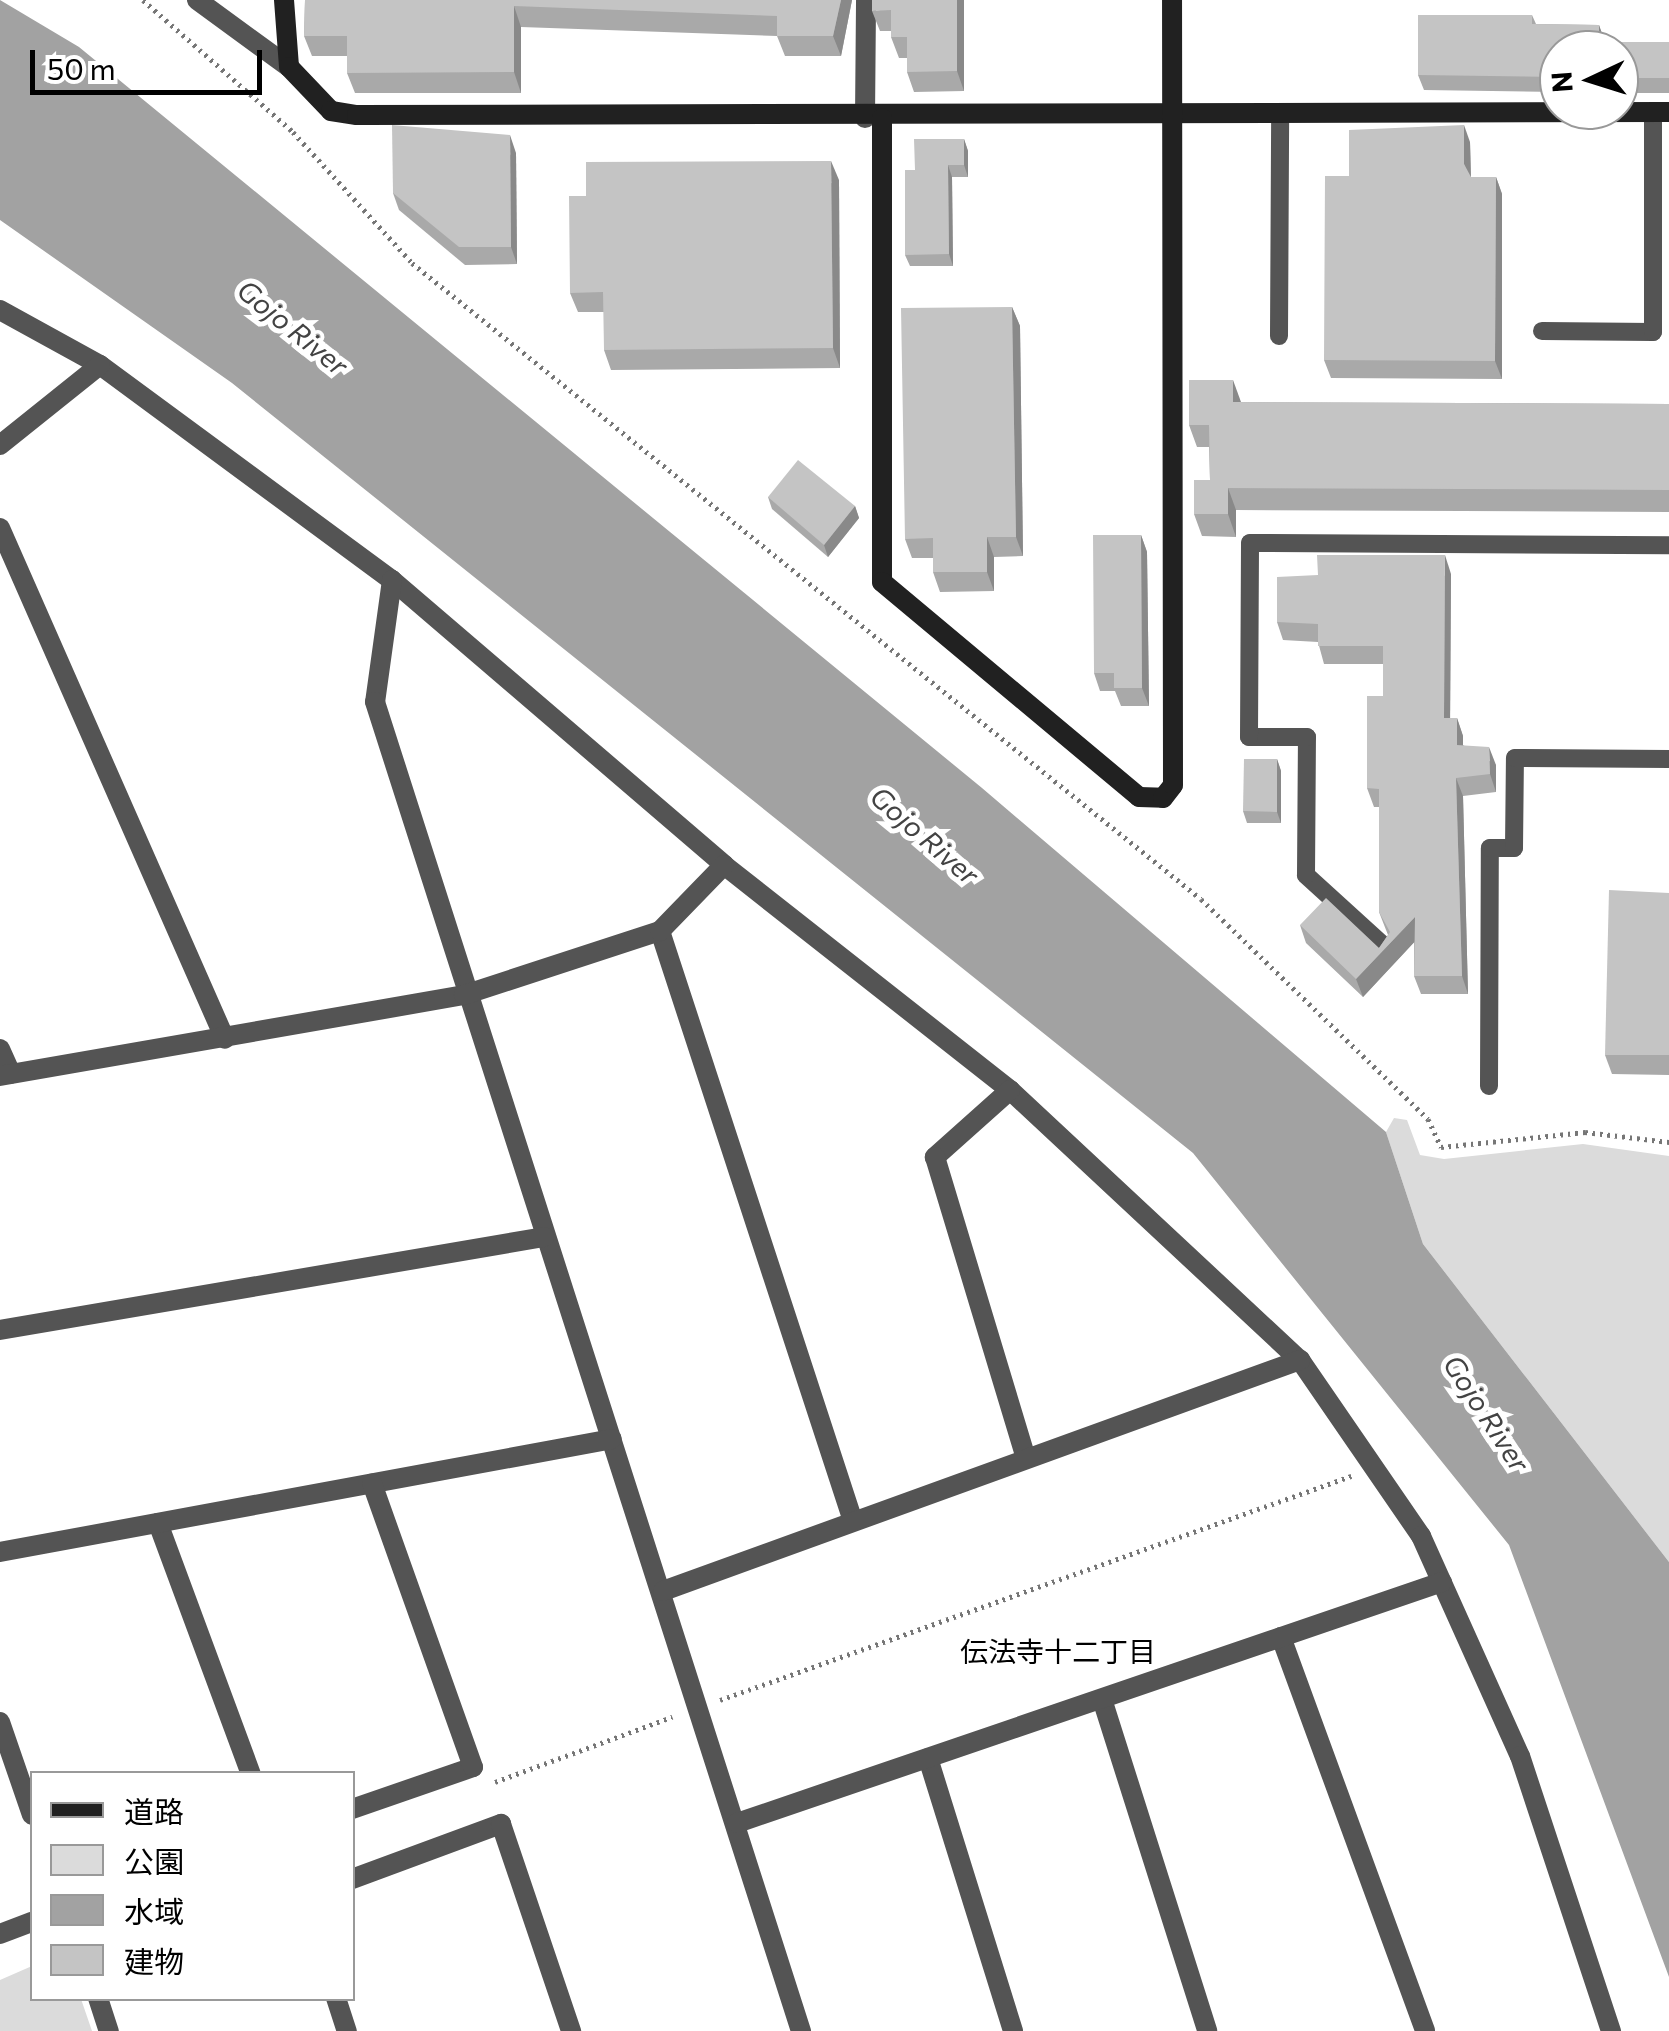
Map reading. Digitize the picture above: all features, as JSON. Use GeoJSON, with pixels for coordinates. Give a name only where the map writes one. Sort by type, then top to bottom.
{"type":"FeatureCollection","features":[{"type":"Feature","properties":{"kind":"street"},"geometry":{"type":"LineString","coordinates":[[197,0],[289,67],[331,111],[357,115],[1173,118],[1661,112]]}},
{"type":"Feature","properties":{"kind":"street"},"geometry":{"type":"LineString","coordinates":[[284,0],[289,67]]}},
{"type":"Feature","properties":{"kind":"street"},"geometry":{"type":"LineString","coordinates":[[866,0],[873,118],[882,582],[1150,802],[1173,786],[1172,0]]}},
{"type":"Feature","properties":{"kind":"street"},"geometry":{"type":"LineString","coordinates":[[0,310],[100,364],[392,580],[724,865],[1010,1090],[1300,1360],[1377,1466],[1442,1582],[1520,1756],[1611,2031]]}},
{"type":"Feature","properties":{"kind":"street"},"geometry":{"type":"LineString","coordinates":[[0,445],[100,364]]}},
{"type":"Feature","properties":{"kind":"street"},"geometry":{"type":"LineString","coordinates":[[0,528],[225,1038]]}},
{"type":"Feature","properties":{"kind":"street"},"geometry":{"type":"LineString","coordinates":[[392,580],[376,702],[464,995],[663,1591],[801,2031]]}},
{"type":"Feature","properties":{"kind":"street"},"geometry":{"type":"LineString","coordinates":[[0,1049],[6,1075],[464,995],[660,931],[724,865]]}},
{"type":"Feature","properties":{"kind":"street"},"geometry":{"type":"LineString","coordinates":[[660,931],[853,1522]]}},
{"type":"Feature","properties":{"kind":"street"},"geometry":{"type":"LineString","coordinates":[[1010,1090],[935,1157],[1026,1458]]}},
{"type":"Feature","properties":{"kind":"street"},"geometry":{"type":"LineString","coordinates":[[0,1330],[544,1237]]}},
{"type":"Feature","properties":{"kind":"street"},"geometry":{"type":"LineString","coordinates":[[663,1591],[1300,1360]]}},
{"type":"Feature","properties":{"kind":"street"},"geometry":{"type":"LineString","coordinates":[[0,1552],[612,1438]]}},
{"type":"Feature","properties":{"kind":"street"},"geometry":{"type":"LineString","coordinates":[[355,1809],[473,1767],[372,1483]]}},
{"type":"Feature","properties":{"kind":"street"},"geometry":{"type":"LineString","coordinates":[[158,1522],[250,1771]]}},
{"type":"Feature","properties":{"kind":"street"},"geometry":{"type":"LineString","coordinates":[[736,1824],[1442,1582]]}},
{"type":"Feature","properties":{"kind":"street"},"geometry":{"type":"LineString","coordinates":[[1282,1637],[1426,2031]]}},
{"type":"Feature","properties":{"kind":"street"},"geometry":{"type":"LineString","coordinates":[[1102,1698],[1207,2031]]}},
{"type":"Feature","properties":{"kind":"street"},"geometry":{"type":"LineString","coordinates":[[0,1722],[30,1808]]}},
{"type":"Feature","properties":{"kind":"street"},"geometry":{"type":"LineString","coordinates":[[928,1758],[1013,2031]]}},
{"type":"Feature","properties":{"kind":"street"},"geometry":{"type":"LineString","coordinates":[[355,1878],[501,1824],[572,2031]]}},
{"type":"Feature","properties":{"kind":"street"},"geometry":{"type":"LineString","coordinates":[[0,1934],[30,1923]]}},
{"type":"Feature","properties":{"kind":"street"},"geometry":{"type":"LineString","coordinates":[[99,2001],[110,2031]]}},
{"type":"Feature","properties":{"kind":"street"},"geometry":{"type":"LineString","coordinates":[[337,2001],[347,2031]]}},
{"type":"Feature","properties":{"kind":"lane"},"geometry":{"type":"LineString","coordinates":[[1542,331],[1653,332],[1661,112]]}},
{"type":"Feature","properties":{"kind":"lane"},"geometry":{"type":"LineString","coordinates":[[1279,336],[1280,117]]}},
{"type":"Feature","properties":{"kind":"lane"},"geometry":{"type":"LineString","coordinates":[[1385,947],[1306,875],[1307,738],[1249,737],[1250,543],[1669,545]]}},
{"type":"Feature","properties":{"kind":"lane"},"geometry":{"type":"LineString","coordinates":[[1490,1086],[1490,848],[1514,848],[1514,758],[1669,759]]}},
{"type":"Feature","properties":{"kind":"path"},"geometry":{"type":"LineString","coordinates":[[143,0],[293,132],[412,262],[1201,898],[1428,1119],[1441,1147],[1585,1132],[1669,1142]]}},
{"type":"Feature","properties":{"kind":"path"},"geometry":{"type":"LineString","coordinates":[[474,1790],[1377,1466]]}},
{"type":"Feature","properties":{"kind":"green space"},"geometry":{"type":"Polygon","coordinates":[[[1394,1118],[1407,1120],[1420,1155],[1444,1159],[1583,1144],[1669,1156],[1669,1562],[1423,1244],[1386,1132],[1394,1118]]]}},
{"type":"Feature","properties":{"kind":"green space"},"geometry":{"type":"Polygon","coordinates":[[[30,1967],[30,2001],[82,2001],[92,2031],[0,2031],[0,1980],[30,1967]]]}},
{"type":"Feature","properties":{"kind":"water","name":"Gojo River"},"geometry":{"type":"Polygon","coordinates":[[[0,0],[79,47],[982,788],[1386,1132],[1423,1244],[1669,1562],[1669,1977],[1509,1545],[1193,1153],[232,383],[0,220],[0,0]]]}},
{"type":"Feature","properties":{"kind":"building"},"geometry":{"type":"Polygon","coordinates":[[[305,0],[841,0],[833,36],[777,36],[777,16],[514,6],[514,72],[347,73],[347,36],[304,36],[305,0]]]}},
{"type":"Feature","properties":{"kind":"building"},"geometry":{"type":"Polygon","coordinates":[[[872,0],[957,0],[957,71],[907,72],[907,37],[891,37],[891,10],[872,11],[872,0]]]}},
{"type":"Feature","properties":{"kind":"building"},"geometry":{"type":"Polygon","coordinates":[[[1418,15],[1532,15],[1532,24],[1599,25],[1599,30],[1539,30],[1539,77],[1418,75],[1418,15]]]}},
{"type":"Feature","properties":{"kind":"building"},"geometry":{"type":"Polygon","coordinates":[[[1639,42],[1669,42],[1669,78],[1639,78],[1639,42]]]}},
{"type":"Feature","properties":{"kind":"building"},"geometry":{"type":"Polygon","coordinates":[[[392,125],[510,135],[511,247],[459,247],[393,193],[392,125]]]}},
{"type":"Feature","properties":{"kind":"building"},"geometry":{"type":"Polygon","coordinates":[[[1464,125],[1464,164],[1471,177],[1496,177],[1495,361],[1324,360],[1325,176],[1349,176],[1349,130],[1464,125]]]}},
{"type":"Feature","properties":{"kind":"building"},"geometry":{"type":"Polygon","coordinates":[[[914,139],[964,139],[964,165],[948,165],[949,254],[905,255],[905,170],[915,170],[914,139]]]}},
{"type":"Feature","properties":{"kind":"building"},"geometry":{"type":"Polygon","coordinates":[[[831,161],[833,348],[604,350],[603,292],[570,293],[569,196],[586,196],[586,162],[831,161]]]}},
{"type":"Feature","properties":{"kind":"building"},"geometry":{"type":"Polygon","coordinates":[[[1012,307],[1016,537],[987,537],[987,572],[933,572],[933,538],[905,539],[901,308],[1012,307]]]}},
{"type":"Feature","properties":{"kind":"building"},"geometry":{"type":"Polygon","coordinates":[[[1189,380],[1233,380],[1233,402],[1669,404],[1669,490],[1228,488],[1228,514],[1194,514],[1194,480],[1210,480],[1209,425],[1189,425],[1189,380]]]}},
{"type":"Feature","properties":{"kind":"building"},"geometry":{"type":"Polygon","coordinates":[[[798,460],[855,506],[824,545],[768,497],[798,460]]]}},
{"type":"Feature","properties":{"kind":"building"},"geometry":{"type":"Polygon","coordinates":[[[1093,535],[1141,535],[1142,688],[1114,688],[1114,673],[1094,673],[1093,535]]]}},
{"type":"Feature","properties":{"kind":"building"},"geometry":{"type":"Polygon","coordinates":[[[1317,555],[1445,555],[1444,718],[1457,718],[1457,745],[1489,747],[1490,774],[1456,778],[1462,976],[1414,976],[1415,917],[1356,979],[1300,925],[1326,898],[1379,948],[1390,932],[1379,912],[1379,789],[1367,788],[1367,696],[1383,696],[1383,646],[1318,646],[1318,624],[1277,622],[1277,577],[1318,575],[1317,555]]]}},
{"type":"Feature","properties":{"kind":"building"},"geometry":{"type":"Polygon","coordinates":[[[1244,759],[1277,759],[1277,812],[1243,811],[1244,759]]]}},
{"type":"Feature","properties":{"kind":"building"},"geometry":{"type":"Polygon","coordinates":[[[1609,890],[1669,893],[1669,1055],[1605,1055],[1609,890]]]}},
{"type":"Feature","properties":{"kind":"district","name":"伝法寺十二丁目"},"geometry":{"type":"Point","coordinates":[1058,1651]}}]}
